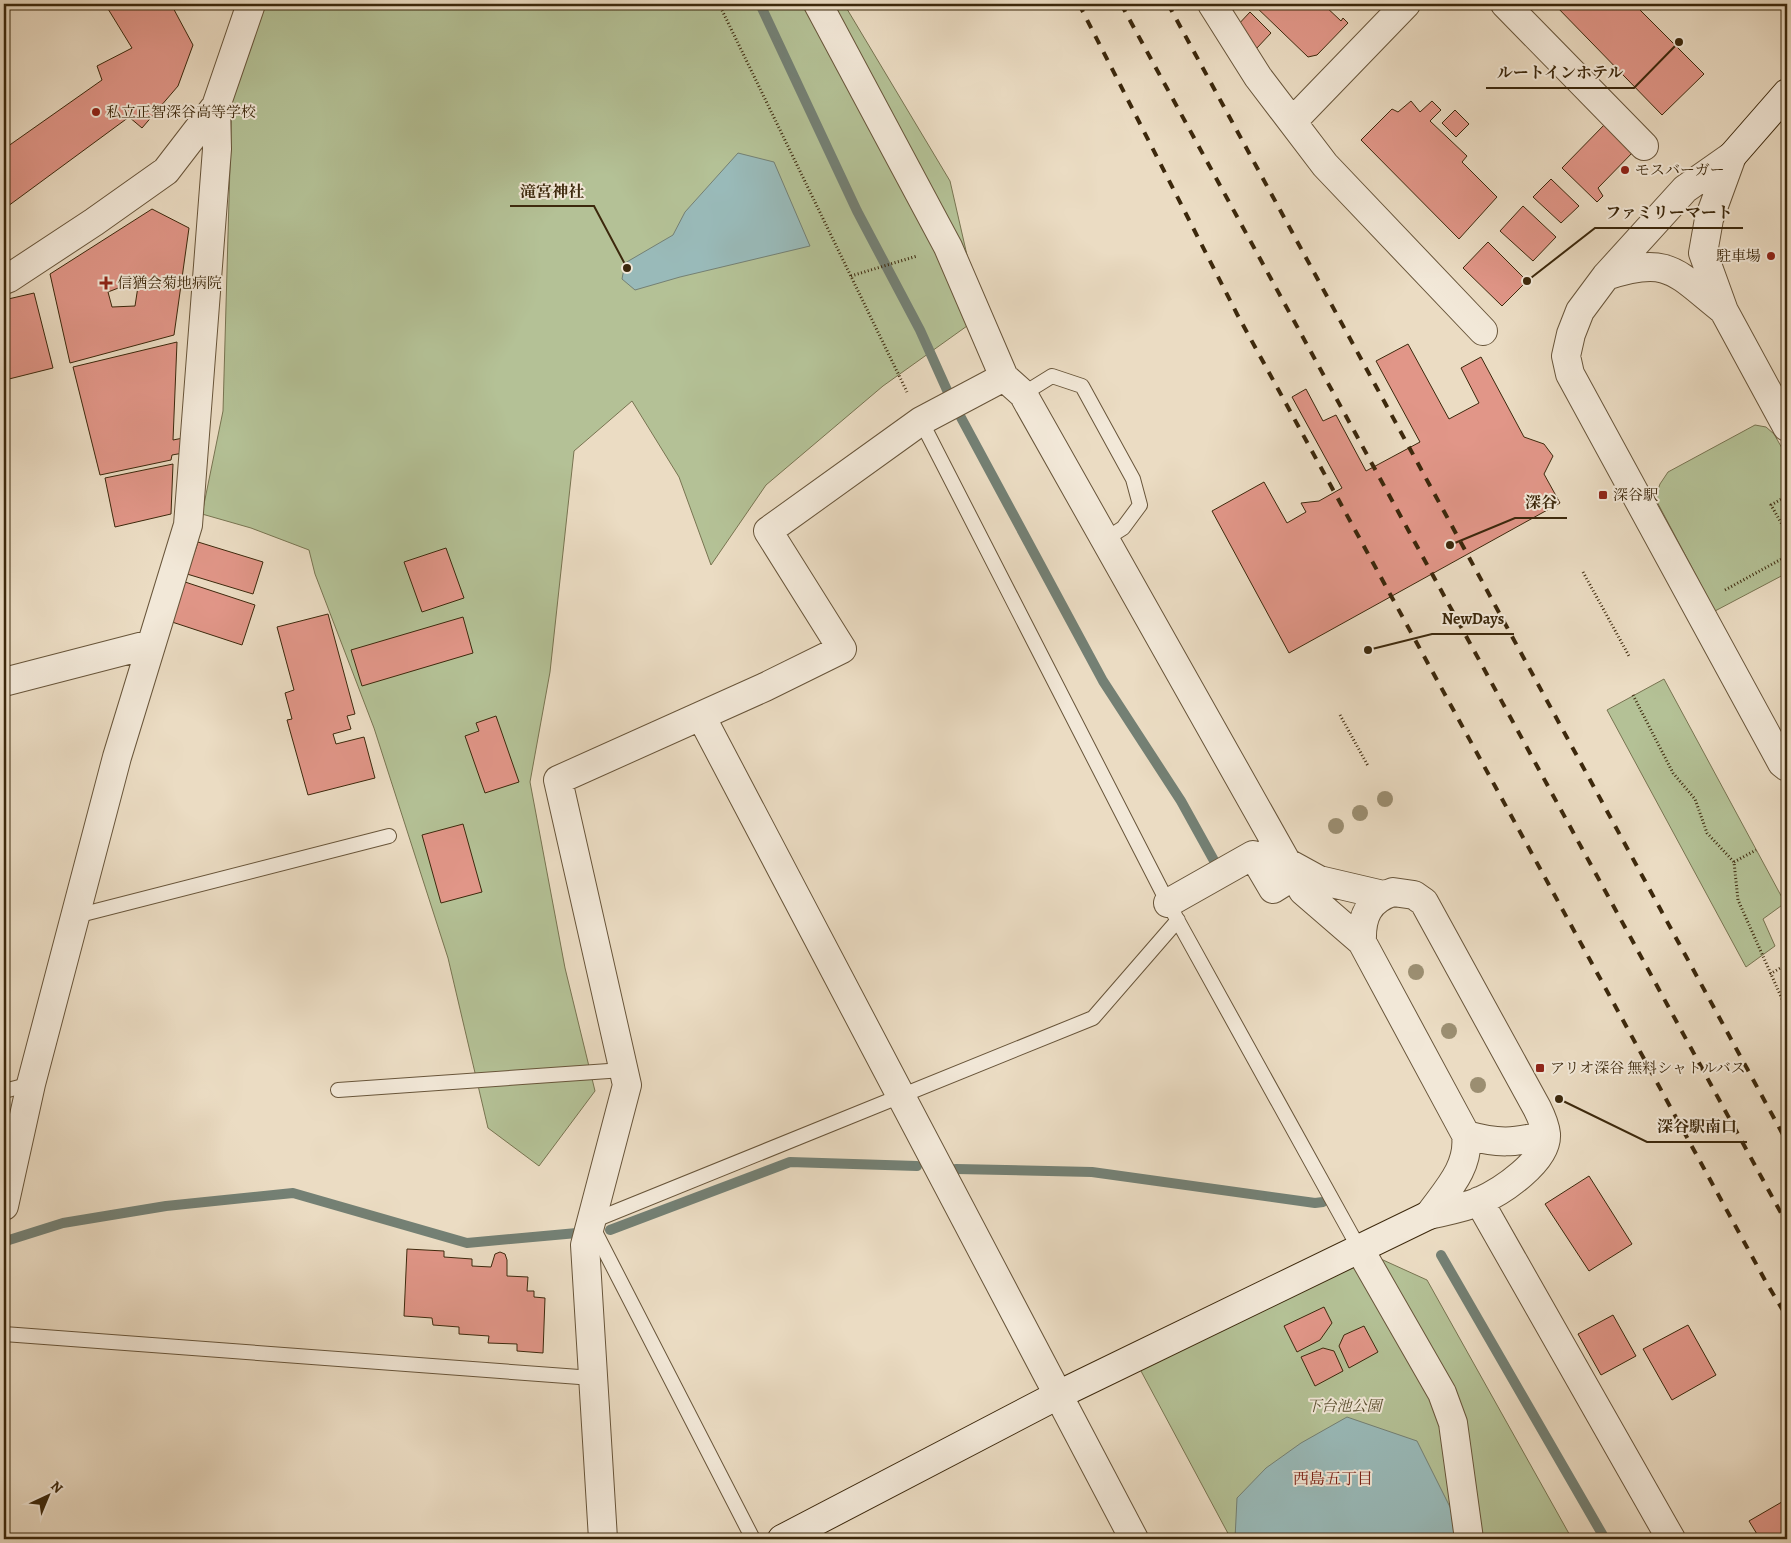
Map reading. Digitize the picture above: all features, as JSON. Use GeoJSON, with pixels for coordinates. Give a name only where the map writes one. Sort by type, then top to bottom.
{"type":"FeatureCollection","features":[{"type":"Feature","properties":{"kind":"street"},"geometry":{"type":"LineString","coordinates":[[4,280],[94,222],[166,171],[216,106],[251,4]]}},
{"type":"Feature","properties":{"kind":"street"},"geometry":{"type":"LineString","coordinates":[[818,4],[948,247],[1006,385],[1104,540],[1303,892],[1362,942],[1466,1135],[1466,1158],[1460,1172],[1464,1198],[1671,1539]]}},
{"type":"Feature","properties":{"kind":"street"},"geometry":{"type":"LineString","coordinates":[[1212,4],[1258,76],[1325,165],[1483,332]]}},
{"type":"Feature","properties":{"kind":"street"},"geometry":{"type":"LineString","coordinates":[[1293,121],[1406,4]]}},
{"type":"Feature","properties":{"kind":"street"},"geometry":{"type":"LineString","coordinates":[[1505,4],[1644,146]]}},
{"type":"Feature","properties":{"kind":"street"},"geometry":{"type":"LineString","coordinates":[[1787,93],[1732,156],[1685,189],[1606,276],[1580,311],[1571,334],[1566,356],[1570,374],[1782,763],[1787,767]]}},
{"type":"Feature","properties":{"kind":"street"},"geometry":{"type":"LineString","coordinates":[[4,1206],[31,1084],[117,757],[188,525],[217,149],[216,106]]}},
{"type":"Feature","properties":{"kind":"street"},"geometry":{"type":"LineString","coordinates":[[1732,156],[1709,219],[1704,242],[1706,264],[1724,311],[1787,427]]}},
{"type":"Feature","properties":{"kind":"street"},"geometry":{"type":"LineString","coordinates":[[1606,276],[1629,268],[1648,265],[1660,267],[1679,275],[1724,311]]}},
{"type":"Feature","properties":{"kind":"street"},"geometry":{"type":"LineString","coordinates":[[603,1539],[585,1245],[627,1085],[558,780],[842,650],[768,531],[921,421],[1006,385]]}},
{"type":"Feature","properties":{"kind":"street"},"geometry":{"type":"LineString","coordinates":[[4,682],[151,644]]}},
{"type":"Feature","properties":{"kind":"street"},"geometry":{"type":"LineString","coordinates":[[701,716],[1134,1539]]}},
{"type":"Feature","properties":{"kind":"street"},"geometry":{"type":"LineString","coordinates":[[782,1539],[1058,1395],[1532,1166],[1543,1152],[1546,1135],[1537,1108],[1424,902],[1414,895],[1403,892],[1383,895],[1319,880],[1282,853],[1262,850],[1281,884],[1273,889],[1253,855],[1173,912]]}},
{"type":"Feature","properties":{"kind":"street"},"geometry":{"type":"LineString","coordinates":[[1362,942],[1361,926],[1365,915],[1383,895]]}},
{"type":"Feature","properties":{"kind":"street"},"geometry":{"type":"LineString","coordinates":[[1466,1135],[1494,1142],[1519,1142],[1546,1135]]}},
{"type":"Feature","properties":{"kind":"street"},"geometry":{"type":"LineString","coordinates":[[1360,1250],[1442,1393],[1448,1408],[1453,1424],[1469,1539]]}},
{"type":"Feature","properties":{"kind":"lane"},"geometry":{"type":"LineString","coordinates":[[1006,385],[1052,376],[1082,386],[1133,479],[1140,505],[1123,528],[1104,540]]}},
{"type":"Feature","properties":{"kind":"lane"},"geometry":{"type":"LineString","coordinates":[[921,421],[1173,912],[1360,1250]]}},
{"type":"Feature","properties":{"kind":"lane"},"geometry":{"type":"LineString","coordinates":[[76,916],[389,836]]}},
{"type":"Feature","properties":{"kind":"lane"},"geometry":{"type":"LineString","coordinates":[[753,1539],[590,1222],[1093,1018],[1173,912]]}},
{"type":"Feature","properties":{"kind":"lane"},"geometry":{"type":"LineString","coordinates":[[338,1090],[623,1070]]}},
{"type":"Feature","properties":{"kind":"lane"},"geometry":{"type":"LineString","coordinates":[[4,1091],[31,1084]]}},
{"type":"Feature","properties":{"kind":"lane"},"geometry":{"type":"LineString","coordinates":[[4,1334],[593,1378]]}},
{"type":"Feature","properties":{"kind":"path"},"geometry":{"type":"LineString","coordinates":[[719,4],[921,421]]}},
{"type":"Feature","properties":{"kind":"path"},"geometry":{"type":"LineString","coordinates":[[851,276],[948,247]]}},
{"type":"Feature","properties":{"kind":"path"},"geometry":{"type":"LineString","coordinates":[[1787,496],[1771,505],[1787,533]]}},
{"type":"Feature","properties":{"kind":"path"},"geometry":{"type":"LineString","coordinates":[[1696,606],[1787,556]]}},
{"type":"Feature","properties":{"kind":"path"},"geometry":{"type":"LineString","coordinates":[[1584,572],[1629,656]]}},
{"type":"Feature","properties":{"kind":"path"},"geometry":{"type":"LineString","coordinates":[[1633,695],[1673,773],[1695,799],[1707,833],[1734,862],[1738,900],[1787,1010]]}},
{"type":"Feature","properties":{"kind":"path"},"geometry":{"type":"LineString","coordinates":[[1340,715],[1368,766]]}},
{"type":"Feature","properties":{"kind":"path"},"geometry":{"type":"LineString","coordinates":[[1734,862],[1756,850]]}},
{"type":"Feature","properties":{"kind":"path"},"geometry":{"type":"LineString","coordinates":[[1770,974],[1787,964]]}},
{"type":"Feature","properties":{"kind":"green space"},"geometry":{"type":"Polygon","coordinates":[[[265,4],[844,4],[950,181],[981,316],[883,386],[766,485],[711,565],[679,477],[632,401],[574,451],[550,672],[530,782],[565,968],[595,1091],[539,1166],[488,1128],[448,958],[374,728],[315,574],[309,550],[251,528],[202,514],[223,411],[232,95],[265,4]]]}},
{"type":"Feature","properties":{"kind":"green space"},"geometry":{"type":"Polygon","coordinates":[[[1755,425],[1766,427],[1774,434],[1787,457],[1787,573],[1715,611],[1655,498],[1660,484],[1668,472],[1755,425]]]}},
{"type":"Feature","properties":{"kind":"green space"},"geometry":{"type":"Polygon","coordinates":[[[1664,679],[1785,903],[1763,919],[1775,946],[1746,967],[1607,710],[1664,679]]]}},
{"type":"Feature","properties":{"kind":"green space","name":"下台池公園"},"geometry":{"type":"Polygon","coordinates":[[[1361,1250],[1427,1280],[1572,1539],[1231,1539],[1134,1358],[1361,1250]]]}},
{"type":"Feature","properties":{"kind":"water"},"geometry":{"type":"Polygon","coordinates":[[[738,153],[774,162],[810,246],[680,277],[635,290],[622,279],[625,263],[673,235],[685,212],[738,153]]]}},
{"type":"Feature","properties":{"kind":"water"},"geometry":{"type":"Polygon","coordinates":[[[1347,1417],[1417,1441],[1454,1515],[1456,1539],[1235,1539],[1237,1498],[1266,1468],[1301,1443],[1347,1417]]]}},
{"type":"Feature","properties":{"kind":"building"},"geometry":{"type":"Polygon","coordinates":[[[105,4],[171,4],[193,45],[178,86],[142,128],[129,117],[4,209],[4,149],[102,80],[97,66],[132,48],[105,4]]]}},
{"type":"Feature","properties":{"kind":"building"},"geometry":{"type":"Polygon","coordinates":[[[1253,4],[1323,4],[1341,21],[1343,18],[1348,23],[1317,55],[1308,57],[1253,4]]]}},
{"type":"Feature","properties":{"kind":"building"},"geometry":{"type":"Polygon","coordinates":[[[1332,4],[1342,4],[1337,9],[1332,4]]]}},
{"type":"Feature","properties":{"kind":"building"},"geometry":{"type":"Polygon","coordinates":[[[1554,4],[1634,4],[1704,74],[1662,115],[1554,4]]]}},
{"type":"Feature","properties":{"kind":"building"},"geometry":{"type":"Polygon","coordinates":[[[1250,12],[1271,33],[1256,49],[1235,28],[1250,12]]]}},
{"type":"Feature","properties":{"kind":"building"},"geometry":{"type":"Polygon","coordinates":[[[1411,101],[1420,112],[1432,101],[1441,110],[1430,121],[1467,156],[1462,162],[1497,197],[1459,239],[1361,140],[1392,109],[1398,112],[1411,101]]]}},
{"type":"Feature","properties":{"kind":"building"},"geometry":{"type":"Polygon","coordinates":[[[1455,110],[1469,124],[1456,137],[1442,123],[1455,110]]]}},
{"type":"Feature","properties":{"kind":"building"},"geometry":{"type":"Polygon","coordinates":[[[1607,122],[1635,150],[1598,188],[1603,196],[1597,202],[1562,168],[1607,122]]]}},
{"type":"Feature","properties":{"kind":"building"},"geometry":{"type":"Polygon","coordinates":[[[1551,179],[1579,206],[1561,223],[1533,197],[1551,179]]]}},
{"type":"Feature","properties":{"kind":"building"},"geometry":{"type":"Polygon","coordinates":[[[1523,206],[1556,237],[1533,261],[1500,231],[1523,206]]]}},
{"type":"Feature","properties":{"kind":"building"},"geometry":{"type":"Polygon","coordinates":[[[152,209],[189,228],[174,335],[70,363],[50,274],[152,209]],[[139,280],[108,292],[112,307],[135,306],[139,280]]]}},
{"type":"Feature","properties":{"kind":"building"},"geometry":{"type":"Polygon","coordinates":[[[1488,242],[1527,281],[1502,306],[1463,268],[1488,242]]]}},
{"type":"Feature","properties":{"kind":"building"},"geometry":{"type":"Polygon","coordinates":[[[34,293],[53,368],[5,380],[4,300],[34,293]]]}},
{"type":"Feature","properties":{"kind":"building"},"geometry":{"type":"Polygon","coordinates":[[[177,342],[173,440],[188,437],[189,452],[172,455],[171,460],[100,475],[73,367],[177,342]]]}},
{"type":"Feature","properties":{"kind":"building"},"geometry":{"type":"Polygon","coordinates":[[[1408,344],[1449,419],[1479,403],[1461,368],[1481,357],[1524,437],[1544,444],[1553,456],[1544,474],[1560,503],[1289,653],[1212,511],[1264,482],[1287,523],[1306,512],[1301,503],[1319,501],[1342,488],[1292,397],[1306,389],[1323,421],[1336,415],[1366,471],[1420,442],[1376,361],[1408,344]]]}},
{"type":"Feature","properties":{"kind":"building"},"geometry":{"type":"Polygon","coordinates":[[[173,464],[171,514],[115,527],[105,478],[173,464]]]}},
{"type":"Feature","properties":{"kind":"building"},"geometry":{"type":"Polygon","coordinates":[[[198,542],[263,562],[253,594],[187,574],[198,542]]]}},
{"type":"Feature","properties":{"kind":"building"},"geometry":{"type":"Polygon","coordinates":[[[446,548],[464,598],[422,612],[404,562],[446,548]]]}},
{"type":"Feature","properties":{"kind":"building"},"geometry":{"type":"Polygon","coordinates":[[[182,581],[255,605],[242,645],[169,621],[182,581]]]}},
{"type":"Feature","properties":{"kind":"building"},"geometry":{"type":"Polygon","coordinates":[[[328,614],[355,714],[347,716],[351,729],[333,734],[336,744],[364,737],[375,778],[308,795],[287,720],[292,719],[285,693],[294,690],[277,627],[328,614]]]}},
{"type":"Feature","properties":{"kind":"building"},"geometry":{"type":"Polygon","coordinates":[[[463,617],[473,653],[362,686],[351,650],[463,617]]]}},
{"type":"Feature","properties":{"kind":"building"},"geometry":{"type":"Polygon","coordinates":[[[496,716],[519,782],[485,793],[465,736],[479,731],[476,723],[496,716]]]}},
{"type":"Feature","properties":{"kind":"building"},"geometry":{"type":"Polygon","coordinates":[[[463,824],[482,892],[441,903],[422,835],[463,824]]]}},
{"type":"Feature","properties":{"kind":"building"},"geometry":{"type":"Polygon","coordinates":[[[1589,1176],[1632,1244],[1589,1271],[1545,1204],[1589,1176]]]}},
{"type":"Feature","properties":{"kind":"building"},"geometry":{"type":"Polygon","coordinates":[[[407,1249],[444,1251],[444,1257],[472,1259],[472,1266],[491,1267],[495,1254],[500,1252],[505,1254],[507,1276],[528,1277],[527,1291],[534,1291],[534,1297],[545,1298],[543,1353],[517,1351],[517,1344],[488,1343],[489,1336],[459,1334],[459,1327],[433,1325],[432,1318],[404,1316],[407,1249]]]}},
{"type":"Feature","properties":{"kind":"building"},"geometry":{"type":"Polygon","coordinates":[[[1324,1307],[1332,1323],[1320,1340],[1297,1352],[1284,1326],[1324,1307]]]}},
{"type":"Feature","properties":{"kind":"building"},"geometry":{"type":"Polygon","coordinates":[[[1613,1315],[1636,1356],[1601,1375],[1578,1334],[1613,1315]]]}},
{"type":"Feature","properties":{"kind":"building"},"geometry":{"type":"Polygon","coordinates":[[[1688,1325],[1716,1375],[1672,1400],[1643,1349],[1688,1325]]]}},
{"type":"Feature","properties":{"kind":"building"},"geometry":{"type":"Polygon","coordinates":[[[1364,1326],[1378,1352],[1349,1368],[1339,1346],[1344,1335],[1364,1326]]]}},
{"type":"Feature","properties":{"kind":"building"},"geometry":{"type":"Polygon","coordinates":[[[1323,1348],[1334,1351],[1343,1371],[1315,1386],[1301,1357],[1323,1348]]]}},
{"type":"Feature","properties":{"kind":"building"},"geometry":{"type":"Polygon","coordinates":[[[1787,1499],[1787,1539],[1760,1539],[1749,1521],[1787,1499]]]}},
{"type":"Feature","properties":{"kind":"waterway"},"geometry":{"type":"LineString","coordinates":[[760,4],[857,211],[920,330],[951,399],[1103,681],[1181,801],[1217,866]]}},
{"type":"Feature","properties":{"kind":"waterway"},"geometry":{"type":"LineString","coordinates":[[610,1230],[790,1162],[917,1166]]}},
{"type":"Feature","properties":{"kind":"waterway"},"geometry":{"type":"LineString","coordinates":[[956,1169],[1092,1172],[1315,1203],[1323,1202]]}},
{"type":"Feature","properties":{"kind":"waterway"},"geometry":{"type":"LineString","coordinates":[[9,1240],[63,1223],[166,1206],[293,1193],[467,1243],[577,1233]]}},
{"type":"Feature","properties":{"kind":"waterway"},"geometry":{"type":"LineString","coordinates":[[1441,1255],[1605,1539]]}},
{"type":"Feature","properties":{"kind":"railway"},"geometry":{"type":"LineString","coordinates":[[1079,4],[1237,314],[1766,1282],[1787,1317]]}},
{"type":"Feature","properties":{"kind":"railway"},"geometry":{"type":"LineString","coordinates":[[1121,4],[1787,1224]]}},
{"type":"Feature","properties":{"kind":"railway"},"geometry":{"type":"LineString","coordinates":[[1168,4],[1787,1142]]}},
{"type":"Feature","properties":{"kind":"place","name":"ルートインホテル"},"geometry":{"type":"Point","coordinates":[1679,42]}},
{"type":"Feature","properties":{"kind":"place","name":"私立正智深谷高等学校"},"geometry":{"type":"Point","coordinates":[96,112]}},
{"type":"Feature","properties":{"kind":"place","name":"モスバーガー"},"geometry":{"type":"Point","coordinates":[1625,170]}},
{"type":"Feature","properties":{"kind":"place","name":"駐車場"},"geometry":{"type":"Point","coordinates":[1771,256]}},
{"type":"Feature","properties":{"kind":"place","name":"滝宮神社"},"geometry":{"type":"Point","coordinates":[627,268]}},
{"type":"Feature","properties":{"kind":"place","name":"ファミリーマート"},"geometry":{"type":"Point","coordinates":[1527,281]}},
{"type":"Feature","properties":{"kind":"place","name":"信猶会菊地病院"},"geometry":{"type":"Point","coordinates":[106,283]}},
{"type":"Feature","properties":{"kind":"place","name":"深谷駅"},"geometry":{"type":"Point","coordinates":[1603,495]}},
{"type":"Feature","properties":{"kind":"place","name":"深谷"},"geometry":{"type":"Point","coordinates":[1450,545]}},
{"type":"Feature","properties":{"kind":"place","name":"NewDays"},"geometry":{"type":"Point","coordinates":[1368,650]}},
{"type":"Feature","properties":{"kind":"place","name":"アリオ深谷 無料シャトルバス"},"geometry":{"type":"Point","coordinates":[1540,1068]}},
{"type":"Feature","properties":{"kind":"place","name":"深谷駅南口"},"geometry":{"type":"Point","coordinates":[1559,1099]}},
{"type":"Feature","properties":{"kind":"district","name":"西島五丁目"},"geometry":{"type":"Point","coordinates":[1333,1478]}}]}
